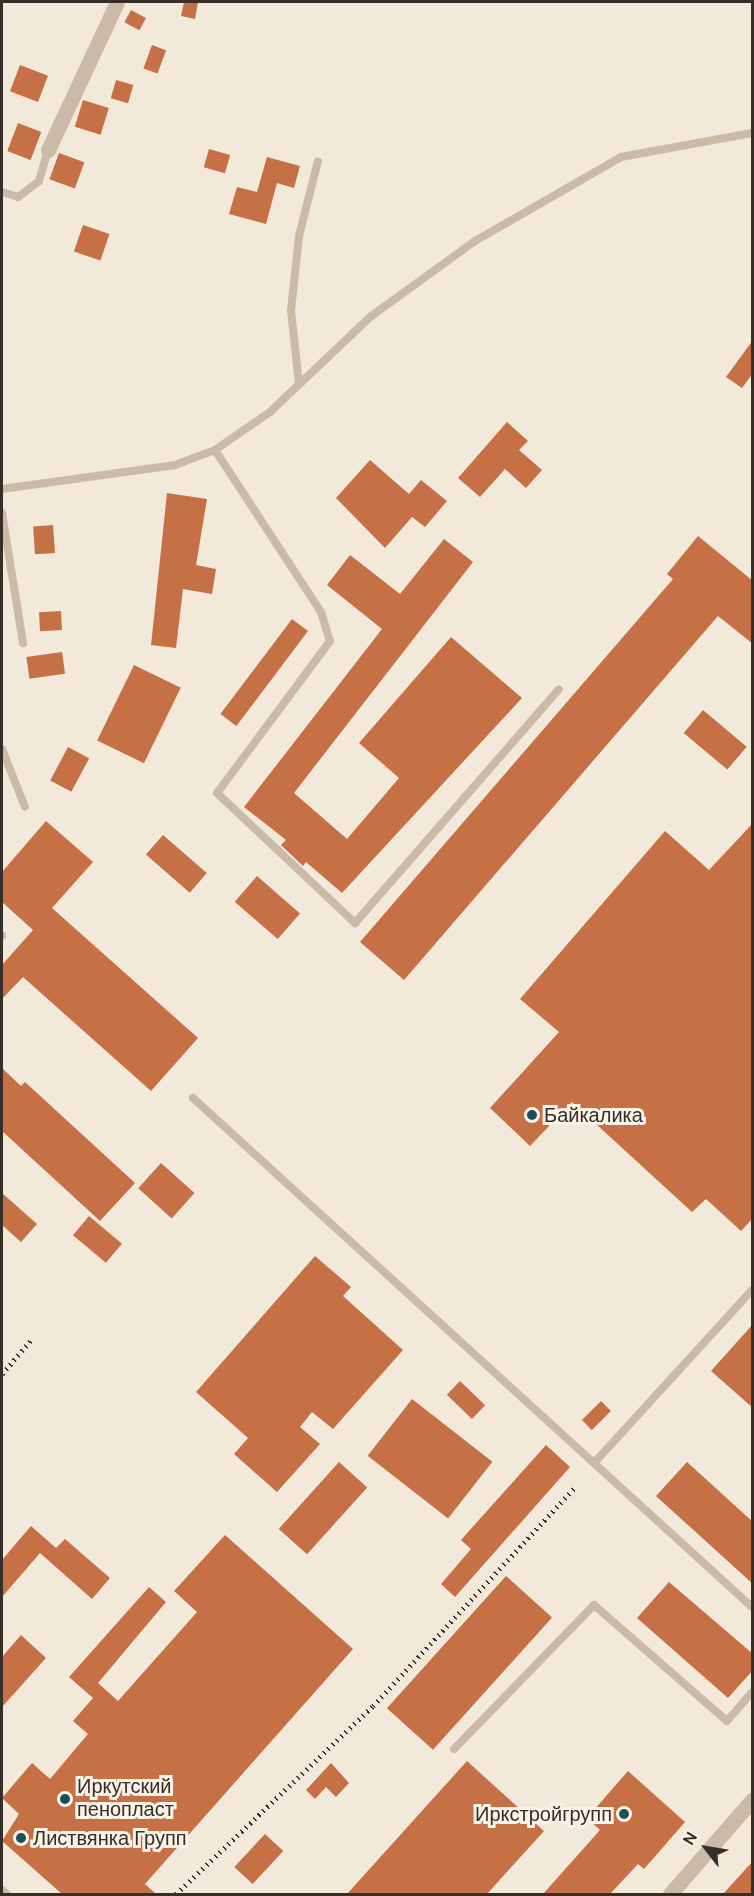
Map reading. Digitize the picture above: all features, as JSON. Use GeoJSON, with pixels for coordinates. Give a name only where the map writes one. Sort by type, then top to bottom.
{"type":"FeatureCollection","features":[{"type":"Feature","properties":{"kind":"street"},"geometry":{"type":"LineString","coordinates":[[48,150],[117,2]]}},
{"type":"Feature","properties":{"kind":"street"},"geometry":{"type":"LineString","coordinates":[[670,1894],[753,1800]]}},
{"type":"Feature","properties":{"kind":"lane"},"geometry":{"type":"LineString","coordinates":[[2,489],[175,465],[215,450],[299,384],[370,317],[475,241],[621,157],[753,133]]}},
{"type":"Feature","properties":{"kind":"lane"},"geometry":{"type":"LineString","coordinates":[[2,192],[18,197],[39,181],[48,150]]}},
{"type":"Feature","properties":{"kind":"lane"},"geometry":{"type":"LineString","coordinates":[[299,384],[291,310],[299,236],[318,161]]}},
{"type":"Feature","properties":{"kind":"lane"},"geometry":{"type":"LineString","coordinates":[[215,450],[321,612],[330,640],[217,793],[355,923],[559,689]]}},
{"type":"Feature","properties":{"kind":"lane"},"geometry":{"type":"LineString","coordinates":[[2,513],[23,643]]}},
{"type":"Feature","properties":{"kind":"lane"},"geometry":{"type":"LineString","coordinates":[[2,749],[25,807]]}},
{"type":"Feature","properties":{"kind":"lane"},"geometry":{"type":"LineString","coordinates":[[193,1098],[753,1607]]}},
{"type":"Feature","properties":{"kind":"lane"},"geometry":{"type":"LineString","coordinates":[[595,1462],[753,1290]]}},
{"type":"Feature","properties":{"kind":"lane"},"geometry":{"type":"LineString","coordinates":[[454,1749],[594,1605],[727,1720],[753,1692]]}},
{"type":"Feature","properties":{"kind":"lane"},"geometry":{"type":"LineString","coordinates":[[2,1890],[7,1894]]}},
{"type":"Feature","properties":{"kind":"building"},"geometry":{"type":"Polygon","coordinates":[[[184,2],[198,2],[195,19],[181,16],[184,2]]]}},
{"type":"Feature","properties":{"kind":"building"},"geometry":{"type":"Polygon","coordinates":[[[131,10],[146,18],[139,30],[124,22],[131,10]]]}},
{"type":"Feature","properties":{"kind":"building"},"geometry":{"type":"Polygon","coordinates":[[[152,45],[166,50],[158,74],[143,68],[152,45]]]}},
{"type":"Feature","properties":{"kind":"building"},"geometry":{"type":"Polygon","coordinates":[[[20,65],[48,76],[38,102],[10,91],[20,65]]]}},
{"type":"Feature","properties":{"kind":"building"},"geometry":{"type":"Polygon","coordinates":[[[116,80],[133,85],[128,103],[111,98],[116,80]]]}},
{"type":"Feature","properties":{"kind":"building"},"geometry":{"type":"Polygon","coordinates":[[[83,100],[109,108],[101,135],[75,127],[83,100]]]}},
{"type":"Feature","properties":{"kind":"building"},"geometry":{"type":"Polygon","coordinates":[[[18,123],[41,132],[31,160],[7,151],[18,123]]]}},
{"type":"Feature","properties":{"kind":"building"},"geometry":{"type":"Polygon","coordinates":[[[209,149],[230,155],[225,173],[204,167],[209,149]]]}},
{"type":"Feature","properties":{"kind":"building"},"geometry":{"type":"Polygon","coordinates":[[[59,153],[84,162],[75,189],[49,179],[59,153]]]}},
{"type":"Feature","properties":{"kind":"building"},"geometry":{"type":"Polygon","coordinates":[[[267,157],[300,166],[294,188],[277,183],[266,224],[229,214],[237,187],[257,192],[267,157]]]}},
{"type":"Feature","properties":{"kind":"building"},"geometry":{"type":"Polygon","coordinates":[[[83,225],[109,234],[100,261],[74,251],[83,225]]]}},
{"type":"Feature","properties":{"kind":"building"},"geometry":{"type":"Polygon","coordinates":[[[753,340],[753,373],[742,388],[726,377],[753,340]]]}},
{"type":"Feature","properties":{"kind":"building"},"geometry":{"type":"Polygon","coordinates":[[[507,422],[528,441],[519,450],[542,470],[526,488],[505,469],[480,497],[458,478],[507,422]]]}},
{"type":"Feature","properties":{"kind":"building"},"geometry":{"type":"Polygon","coordinates":[[[370,460],[409,494],[421,480],[447,501],[425,527],[412,517],[385,548],[336,498],[370,460]]]}},
{"type":"Feature","properties":{"kind":"building"},"geometry":{"type":"Polygon","coordinates":[[[167,493],[207,499],[196,565],[216,569],[212,594],[183,589],[176,648],[151,645],[167,493]]]}},
{"type":"Feature","properties":{"kind":"building"},"geometry":{"type":"Polygon","coordinates":[[[53,525],[55,553],[35,554],[33,526],[53,525]]]}},
{"type":"Feature","properties":{"kind":"building"},"geometry":{"type":"Polygon","coordinates":[[[698,536],[753,581],[753,644],[718,616],[404,980],[360,942],[673,579],[667,574],[698,536]]]}},
{"type":"Feature","properties":{"kind":"building"},"geometry":{"type":"Polygon","coordinates":[[[444,539],[473,562],[294,793],[347,839],[399,778],[359,743],[451,637],[522,698],[342,893],[306,862],[303,866],[281,845],[286,840],[244,807],[382,629],[327,585],[350,555],[400,594],[444,539]]]}},
{"type":"Feature","properties":{"kind":"building"},"geometry":{"type":"Polygon","coordinates":[[[61,611],[62,630],[40,631],[39,612],[61,611]]]}},
{"type":"Feature","properties":{"kind":"building"},"geometry":{"type":"Polygon","coordinates":[[[292,619],[308,631],[236,726],[220,714],[292,619]]]}},
{"type":"Feature","properties":{"kind":"building"},"geometry":{"type":"Polygon","coordinates":[[[62,652],[65,674],[29,679],[26,657],[62,652]]]}},
{"type":"Feature","properties":{"kind":"building"},"geometry":{"type":"Polygon","coordinates":[[[134,665],[181,688],[144,763],[97,740],[134,665]]]}},
{"type":"Feature","properties":{"kind":"building"},"geometry":{"type":"Polygon","coordinates":[[[703,710],[747,747],[727,770],[684,733],[703,710]]]}},
{"type":"Feature","properties":{"kind":"building"},"geometry":{"type":"Polygon","coordinates":[[[68,747],[89,758],[71,792],[50,781],[68,747]]]}},
{"type":"Feature","properties":{"kind":"building"},"geometry":{"type":"Polygon","coordinates":[[[46,821],[93,862],[52,908],[198,1038],[151,1091],[23,977],[2,999],[2,965],[33,930],[2,902],[2,872],[46,821]]]}},
{"type":"Feature","properties":{"kind":"building"},"geometry":{"type":"Polygon","coordinates":[[[753,823],[753,1218],[741,1231],[706,1199],[692,1212],[572,1102],[530,1146],[490,1108],[559,1032],[520,999],[665,831],[709,870],[753,823]]]}},
{"type":"Feature","properties":{"kind":"building"},"geometry":{"type":"Polygon","coordinates":[[[163,835],[207,873],[190,893],[146,855],[163,835]]]}},
{"type":"Feature","properties":{"kind":"building"},"geometry":{"type":"Polygon","coordinates":[[[257,876],[300,913],[278,939],[235,902],[257,876]]]}},
{"type":"Feature","properties":{"kind":"building"},"geometry":{"type":"Polygon","coordinates":[[[2,1068],[21,1086],[25,1082],[135,1183],[100,1221],[2,1131],[2,1068]]]}},
{"type":"Feature","properties":{"kind":"building"},"geometry":{"type":"Polygon","coordinates":[[[161,1163],[194,1193],[172,1218],[138,1188],[161,1163]]]}},
{"type":"Feature","properties":{"kind":"building"},"geometry":{"type":"Polygon","coordinates":[[[2,1193],[37,1224],[21,1242],[2,1225],[2,1193]]]}},
{"type":"Feature","properties":{"kind":"building"},"geometry":{"type":"Polygon","coordinates":[[[89,1216],[122,1244],[106,1263],[73,1235],[89,1216]]]}},
{"type":"Feature","properties":{"kind":"building"},"geometry":{"type":"Polygon","coordinates":[[[315,1256],[351,1287],[343,1296],[403,1350],[333,1429],[312,1412],[300,1427],[320,1444],[277,1492],[234,1454],[248,1438],[196,1392],[315,1256]]]}},
{"type":"Feature","properties":{"kind":"building"},"geometry":{"type":"Polygon","coordinates":[[[753,1324],[753,1408],[711,1371],[753,1324]]]}},
{"type":"Feature","properties":{"kind":"building"},"geometry":{"type":"Polygon","coordinates":[[[460,1381],[485,1405],[472,1419],[447,1395],[460,1381]]]}},
{"type":"Feature","properties":{"kind":"building"},"geometry":{"type":"Polygon","coordinates":[[[412,1399],[492,1462],[448,1519],[368,1456],[412,1399]]]}},
{"type":"Feature","properties":{"kind":"building"},"geometry":{"type":"Polygon","coordinates":[[[601,1401],[611,1411],[592,1430],[582,1420],[601,1401]]]}},
{"type":"Feature","properties":{"kind":"building"},"geometry":{"type":"Polygon","coordinates":[[[546,1445],[570,1467],[455,1597],[441,1584],[471,1549],[461,1540],[546,1445]]]}},
{"type":"Feature","properties":{"kind":"building"},"geometry":{"type":"Polygon","coordinates":[[[339,1462],[367,1487],[307,1554],[279,1529],[339,1462]]]}},
{"type":"Feature","properties":{"kind":"building"},"geometry":{"type":"Polygon","coordinates":[[[687,1462],[753,1522],[753,1584],[656,1496],[687,1462]]]}},
{"type":"Feature","properties":{"kind":"building"},"geometry":{"type":"Polygon","coordinates":[[[31,1526],[56,1548],[65,1539],[110,1578],[92,1599],[40,1553],[2,1597],[2,1560],[31,1526]]]}},
{"type":"Feature","properties":{"kind":"building"},"geometry":{"type":"Polygon","coordinates":[[[225,1535],[353,1649],[145,1884],[156,1894],[62,1894],[2,1841],[19,1814],[2,1798],[32,1763],[50,1779],[88,1734],[73,1721],[93,1698],[69,1677],[149,1587],[166,1602],[98,1683],[118,1701],[197,1612],[174,1591],[225,1535]]]}},
{"type":"Feature","properties":{"kind":"building"},"geometry":{"type":"Polygon","coordinates":[[[506,1576],[552,1617],[433,1750],[387,1708],[506,1576]]]}},
{"type":"Feature","properties":{"kind":"building"},"geometry":{"type":"Polygon","coordinates":[[[669,1582],[753,1654],[753,1670],[728,1698],[637,1618],[669,1582]]]}},
{"type":"Feature","properties":{"kind":"building"},"geometry":{"type":"Polygon","coordinates":[[[21,1635],[46,1658],[2,1707],[2,1657],[21,1635]]]}},
{"type":"Feature","properties":{"kind":"building"},"geometry":{"type":"Polygon","coordinates":[[[467,1761],[544,1831],[487,1894],[347,1894],[467,1761]]]}},
{"type":"Feature","properties":{"kind":"building"},"geometry":{"type":"Polygon","coordinates":[[[331,1763],[349,1783],[336,1797],[326,1787],[315,1799],[306,1790],[331,1763]]]}},
{"type":"Feature","properties":{"kind":"building"},"geometry":{"type":"Polygon","coordinates":[[[628,1771],[685,1822],[644,1869],[638,1864],[610,1894],[543,1894],[600,1830],[587,1818],[628,1771]]]}},
{"type":"Feature","properties":{"kind":"building"},"geometry":{"type":"Polygon","coordinates":[[[265,1834],[283,1851],[253,1884],[234,1867],[265,1834]]]}},
{"type":"Feature","properties":{"kind":"building"},"geometry":{"type":"Polygon","coordinates":[[[753,1861],[753,1894],[723,1894],[753,1861]]]}},
{"type":"Feature","properties":{"kind":"railway"},"geometry":{"type":"LineString","coordinates":[[2,1374],[31,1340]]}},
{"type":"Feature","properties":{"kind":"railway"},"geometry":{"type":"LineString","coordinates":[[176,1894],[373,1706],[575,1487]]}},
{"type":"Feature","properties":{"kind":"place","name":"Байкалика"},"geometry":{"type":"Point","coordinates":[532,1115]}},
{"type":"Feature","properties":{"kind":"place","name":"Иркутский пенопласт"},"geometry":{"type":"Point","coordinates":[65,1799]}},
{"type":"Feature","properties":{"kind":"place","name":"Иркстройгрупп"},"geometry":{"type":"Point","coordinates":[624,1814]}},
{"type":"Feature","properties":{"kind":"place","name":"Листвянка Групп"},"geometry":{"type":"Point","coordinates":[21,1838]}}]}
